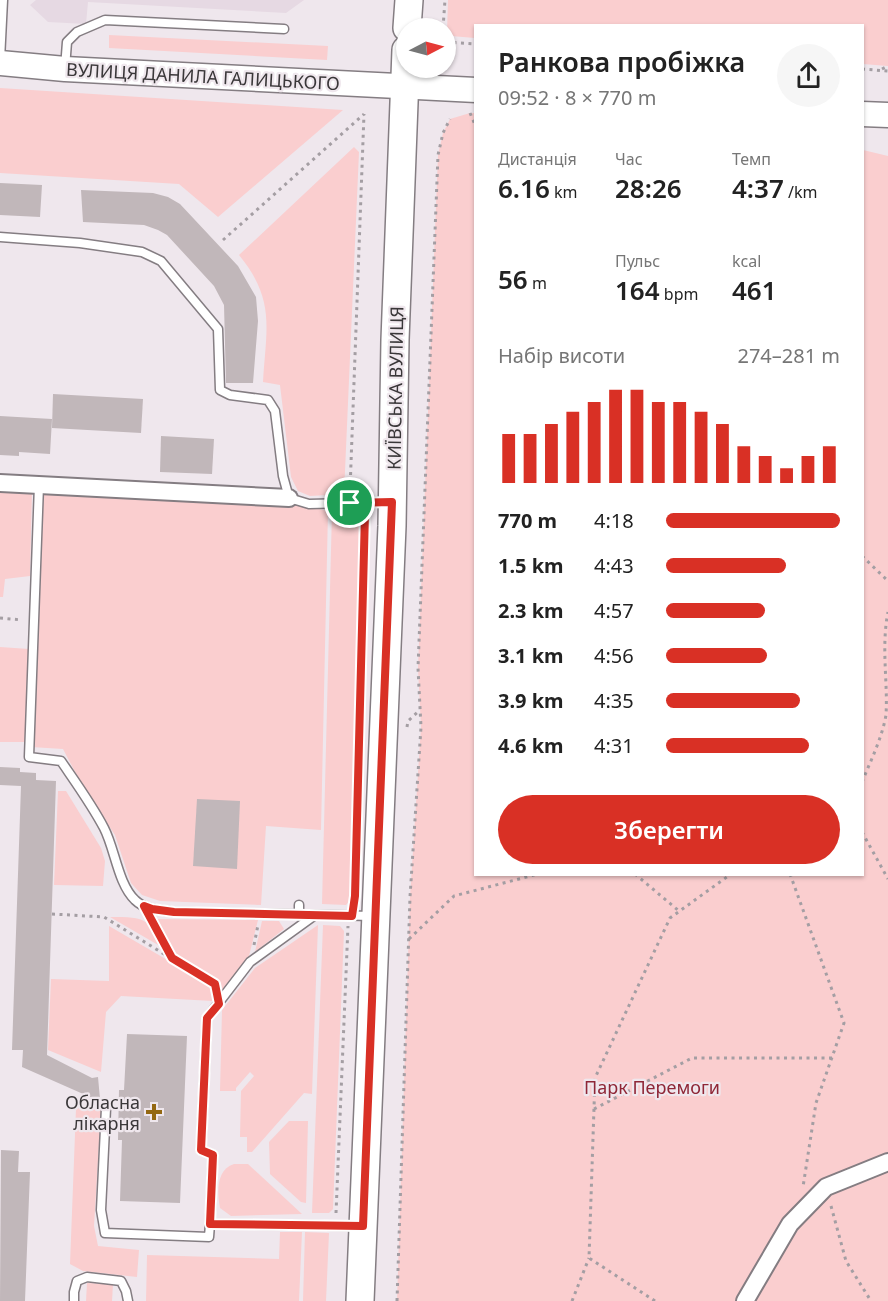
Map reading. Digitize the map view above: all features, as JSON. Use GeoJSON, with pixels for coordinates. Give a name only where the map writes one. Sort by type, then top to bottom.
{"type":"FeatureCollection","features":[{"type":"Feature","properties":{"kind":"main road"},"geometry":{"type":"LineString","coordinates":[[408,18],[409,0]]}},
{"type":"Feature","properties":{"kind":"main road","name":"ВУЛИЦЯ ДАНИЛА ГАЛИЦЬКОГО"},"geometry":{"type":"LineString","coordinates":[[0,63],[65,69],[474,90]]}},
{"type":"Feature","properties":{"kind":"main road","name":"КИЇВСЬКА ВУЛИЦЯ"},"geometry":{"type":"LineString","coordinates":[[360,1301],[363,1226],[364,916],[392,502],[395,340],[405,78]]}},
{"type":"Feature","properties":{"kind":"main road"},"geometry":{"type":"LineString","coordinates":[[864,114],[888,115]]}},
{"type":"Feature","properties":{"kind":"street"},"geometry":{"type":"LineString","coordinates":[[0,483],[289,498]]}},
{"type":"Feature","properties":{"kind":"street"},"geometry":{"type":"LineString","coordinates":[[745,1301],[790,1224],[826,1187],[888,1162]]}},
{"type":"Feature","properties":{"kind":"lane"},"geometry":{"type":"LineString","coordinates":[[0,63],[3,0]]}},
{"type":"Feature","properties":{"kind":"lane"},"geometry":{"type":"LineString","coordinates":[[65,69],[67,42],[77,32],[105,20],[284,29]]}},
{"type":"Feature","properties":{"kind":"lane"},"geometry":{"type":"LineString","coordinates":[[0,237],[80,243],[142,252],[161,261],[218,329],[220,390],[230,395],[268,400],[272,405],[275,411],[283,476],[289,498],[309,504],[392,502]]}},
{"type":"Feature","properties":{"kind":"lane"},"geometry":{"type":"LineString","coordinates":[[39,485],[29,757],[61,761],[105,830],[127,892],[137,903],[144,906],[174,912],[364,916]]}},
{"type":"Feature","properties":{"kind":"lane"},"geometry":{"type":"LineString","coordinates":[[299,905],[300,915]]}},
{"type":"Feature","properties":{"kind":"lane"},"geometry":{"type":"LineString","coordinates":[[106,1108],[101,1210],[105,1233],[209,1237],[213,1155],[201,1150],[207,1018],[250,962],[315,915]]}},
{"type":"Feature","properties":{"kind":"lane"},"geometry":{"type":"LineString","coordinates":[[210,1224],[363,1226]]}},
{"type":"Feature","properties":{"kind":"lane"},"geometry":{"type":"LineString","coordinates":[[74,1301],[77,1281],[87,1277],[121,1281],[128,1301]]}},
{"type":"Feature","properties":{"kind":"path"},"geometry":{"type":"LineString","coordinates":[[444,18],[445,0]]}},
{"type":"Feature","properties":{"kind":"path"},"geometry":{"type":"LineString","coordinates":[[456,43],[474,44]]}},
{"type":"Feature","properties":{"kind":"path"},"geometry":{"type":"LineString","coordinates":[[880,70],[888,66]]}},
{"type":"Feature","properties":{"kind":"path"},"geometry":{"type":"LineString","coordinates":[[864,69],[888,71]]}},
{"type":"Feature","properties":{"kind":"path"},"geometry":{"type":"LineString","coordinates":[[223,240],[364,114],[350,503],[365,513],[358,789]]}},
{"type":"Feature","properties":{"kind":"path"},"geometry":{"type":"LineString","coordinates":[[397,1301],[409,939],[421,727],[418,668],[438,155],[443,133],[450,119]]}},
{"type":"Feature","properties":{"kind":"path"},"geometry":{"type":"LineString","coordinates":[[864,558],[888,581]]}},
{"type":"Feature","properties":{"kind":"path"},"geometry":{"type":"LineString","coordinates":[[864,776],[886,715],[888,686],[884,632],[888,612]]}},
{"type":"Feature","properties":{"kind":"path"},"geometry":{"type":"LineString","coordinates":[[0,618],[34,621]]}},
{"type":"Feature","properties":{"kind":"path"},"geometry":{"type":"LineString","coordinates":[[864,836],[888,879]]}},
{"type":"Feature","properties":{"kind":"path"},"geometry":{"type":"LineString","coordinates":[[409,939],[454,896],[530,876]]}},
{"type":"Feature","properties":{"kind":"path"},"geometry":{"type":"LineString","coordinates":[[637,876],[679,912]]}},
{"type":"Feature","properties":{"kind":"path"},"geometry":{"type":"LineString","coordinates":[[572,1301],[590,1258],[595,1078],[670,918],[728,876]]}},
{"type":"Feature","properties":{"kind":"path"},"geometry":{"type":"LineString","coordinates":[[791,876],[844,1023],[816,1103],[803,1177],[801,1212]]}},
{"type":"Feature","properties":{"kind":"path"},"geometry":{"type":"LineString","coordinates":[[144,906],[172,958]]}},
{"type":"Feature","properties":{"kind":"path"},"geometry":{"type":"LineString","coordinates":[[52,914],[104,917],[215,984],[219,1004]]}},
{"type":"Feature","properties":{"kind":"path"},"geometry":{"type":"LineString","coordinates":[[250,962],[260,914]]}},
{"type":"Feature","properties":{"kind":"path"},"geometry":{"type":"LineString","coordinates":[[336,1226],[347,931],[364,916]]}},
{"type":"Feature","properties":{"kind":"path"},"geometry":{"type":"LineString","coordinates":[[594,1109],[692,1058],[832,1058]]}},
{"type":"Feature","properties":{"kind":"path"},"geometry":{"type":"LineString","coordinates":[[826,1187],[846,1261],[871,1301]]}},
{"type":"Feature","properties":{"kind":"path"},"geometry":{"type":"LineString","coordinates":[[590,1258],[655,1301]]}},
{"type":"Feature","properties":{"kind":"shaded area"},"geometry":{"type":"Polygon","coordinates":[[[36,0],[304,0],[286,13],[88,2],[86,24],[48,22],[30,5],[36,0]]]}},
{"type":"Feature","properties":{"kind":"green space"},"geometry":{"type":"Polygon","coordinates":[[[448,0],[888,0],[888,66],[864,64],[864,24],[474,24],[474,38],[456,36],[456,18],[447,18],[448,0]]]}},
{"type":"Feature","properties":{"kind":"green space"},"geometry":{"type":"Polygon","coordinates":[[[109,35],[328,46],[327,60],[109,48],[109,35]]]}},
{"type":"Feature","properties":{"kind":"green space"},"geometry":{"type":"Polygon","coordinates":[[[0,88],[343,110],[218,217],[179,184],[0,173],[0,88]]]}},
{"type":"Feature","properties":{"kind":"green space","name":"Парк Перемоги"},"geometry":{"type":"Polygon","coordinates":[[[474,113],[474,876],[864,876],[864,150],[888,156],[888,1301],[397,1301],[410,897],[421,727],[418,668],[438,155],[443,133],[450,119],[474,113]]]}},
{"type":"Feature","properties":{"kind":"green space"},"geometry":{"type":"Polygon","coordinates":[[[354,147],[359,152],[344,494],[310,496],[298,491],[291,477],[280,385],[263,382],[266,330],[264,301],[251,271],[239,255],[354,147]]]}},
{"type":"Feature","properties":{"kind":"green space"},"geometry":{"type":"Polygon","coordinates":[[[0,489],[32,491],[30,576],[5,579],[3,597],[0,597],[0,489]]]}},
{"type":"Feature","properties":{"kind":"green space"},"geometry":{"type":"Polygon","coordinates":[[[42,490],[290,502],[328,511],[321,830],[266,826],[261,905],[160,901],[142,895],[131,883],[115,835],[83,787],[63,749],[31,747],[42,490]]]}},
{"type":"Feature","properties":{"kind":"green space"},"geometry":{"type":"Polygon","coordinates":[[[332,511],[353,511],[360,518],[351,899],[346,905],[322,904],[332,511]]]}},
{"type":"Feature","properties":{"kind":"green space"},"geometry":{"type":"Polygon","coordinates":[[[0,647],[29,649],[25,742],[0,742],[0,647]]]}},
{"type":"Feature","properties":{"kind":"green space"},"geometry":{"type":"Polygon","coordinates":[[[58,791],[66,791],[101,848],[105,861],[103,886],[54,885],[58,791]]]}},
{"type":"Feature","properties":{"kind":"green space"},"geometry":{"type":"Polygon","coordinates":[[[110,917],[145,921],[165,949],[110,917]]]}},
{"type":"Feature","properties":{"kind":"green space"},"geometry":{"type":"Polygon","coordinates":[[[154,919],[258,920],[248,960],[223,990],[215,981],[175,957],[154,919]]]}},
{"type":"Feature","properties":{"kind":"green space"},"geometry":{"type":"Polygon","coordinates":[[[262,921],[279,921],[284,929],[255,952],[262,921]]]}},
{"type":"Feature","properties":{"kind":"green space"},"geometry":{"type":"Polygon","coordinates":[[[318,925],[312,1094],[304,1093],[252,1152],[247,1152],[247,1137],[240,1137],[241,1091],[254,1076],[250,1072],[236,1091],[220,1091],[222,1010],[255,968],[318,925]]]}},
{"type":"Feature","properties":{"kind":"green space"},"geometry":{"type":"Polygon","coordinates":[[[323,925],[340,926],[344,931],[333,1209],[329,1213],[312,1213],[323,925]]]}},
{"type":"Feature","properties":{"kind":"green space"},"geometry":{"type":"Polygon","coordinates":[[[109,926],[212,986],[213,1001],[121,996],[106,1012],[101,1072],[48,1050],[51,979],[109,981],[109,926]]]}},
{"type":"Feature","properties":{"kind":"green space"},"geometry":{"type":"Polygon","coordinates":[[[76,1108],[101,1110],[94,1226],[98,1246],[139,1250],[137,1277],[83,1271],[70,1264],[76,1108]]]}},
{"type":"Feature","properties":{"kind":"green space"},"geometry":{"type":"Polygon","coordinates":[[[289,1121],[308,1121],[306,1203],[301,1202],[270,1174],[269,1142],[289,1121]]]}},
{"type":"Feature","properties":{"kind":"green space"},"geometry":{"type":"Polygon","coordinates":[[[234,1164],[248,1164],[302,1214],[231,1216],[220,1208],[219,1182],[224,1171],[234,1164]]]}},
{"type":"Feature","properties":{"kind":"green space"},"geometry":{"type":"Polygon","coordinates":[[[280,1232],[302,1232],[299,1301],[146,1301],[147,1255],[279,1259],[280,1232]]]}},
{"type":"Feature","properties":{"kind":"green space"},"geometry":{"type":"Polygon","coordinates":[[[305,1232],[329,1233],[326,1301],[303,1301],[305,1232]]]}},
{"type":"Feature","properties":{"kind":"green space"},"geometry":{"type":"Polygon","coordinates":[[[87,1283],[113,1284],[112,1301],[86,1301],[87,1283]]]}},
{"type":"Feature","properties":{"kind":"building"},"geometry":{"type":"Polygon","coordinates":[[[0,183],[42,185],[40,217],[0,215],[0,183]]]}},
{"type":"Feature","properties":{"kind":"building"},"geometry":{"type":"Polygon","coordinates":[[[81,190],[153,193],[168,197],[180,204],[238,266],[256,297],[258,321],[253,383],[226,383],[224,305],[214,286],[167,235],[158,230],[144,225],[83,222],[81,190]]]}},
{"type":"Feature","properties":{"kind":"building"},"geometry":{"type":"Polygon","coordinates":[[[53,394],[143,399],[141,433],[52,428],[53,394]]]}},
{"type":"Feature","properties":{"kind":"building"},"geometry":{"type":"Polygon","coordinates":[[[0,416],[52,419],[50,454],[19,452],[19,456],[0,455],[0,416]]]}},
{"type":"Feature","properties":{"kind":"building"},"geometry":{"type":"Polygon","coordinates":[[[161,436],[214,439],[212,474],[160,472],[161,436]]]}},
{"type":"Feature","properties":{"kind":"building"},"geometry":{"type":"Polygon","coordinates":[[[0,767],[20,768],[20,772],[36,773],[36,780],[56,781],[47,1055],[92,1078],[98,1077],[100,1099],[90,1097],[22,1067],[23,1050],[12,1050],[21,786],[0,785],[0,767]]]}},
{"type":"Feature","properties":{"kind":"building"},"geometry":{"type":"Polygon","coordinates":[[[197,799],[240,801],[237,869],[193,866],[197,799]]]}},
{"type":"Feature","properties":{"kind":"building","name":"Обласна лікарня"},"geometry":{"type":"Polygon","coordinates":[[[127,1034],[187,1036],[180,1203],[120,1201],[122,1140],[118,1140],[119,1090],[124,1090],[127,1034]]]}},
{"type":"Feature","properties":{"kind":"building"},"geometry":{"type":"Polygon","coordinates":[[[1,1150],[19,1151],[18,1172],[30,1172],[25,1301],[0,1301],[1,1150]]]}},
{"type":"Feature","properties":{"kind":"place","name":"Обласна лікарня"},"geometry":{"type":"Point","coordinates":[154,1112]}},
{"type":"Feature","properties":{"kind":"route"},"geometry":{"type":"LineString","coordinates":[[392,502],[363,1226],[210,1224],[213,1155],[201,1150],[207,1018],[219,1004],[215,984],[172,958],[144,906],[174,912],[352,916],[355,896],[365,513],[350,503],[392,502]]}}]}
